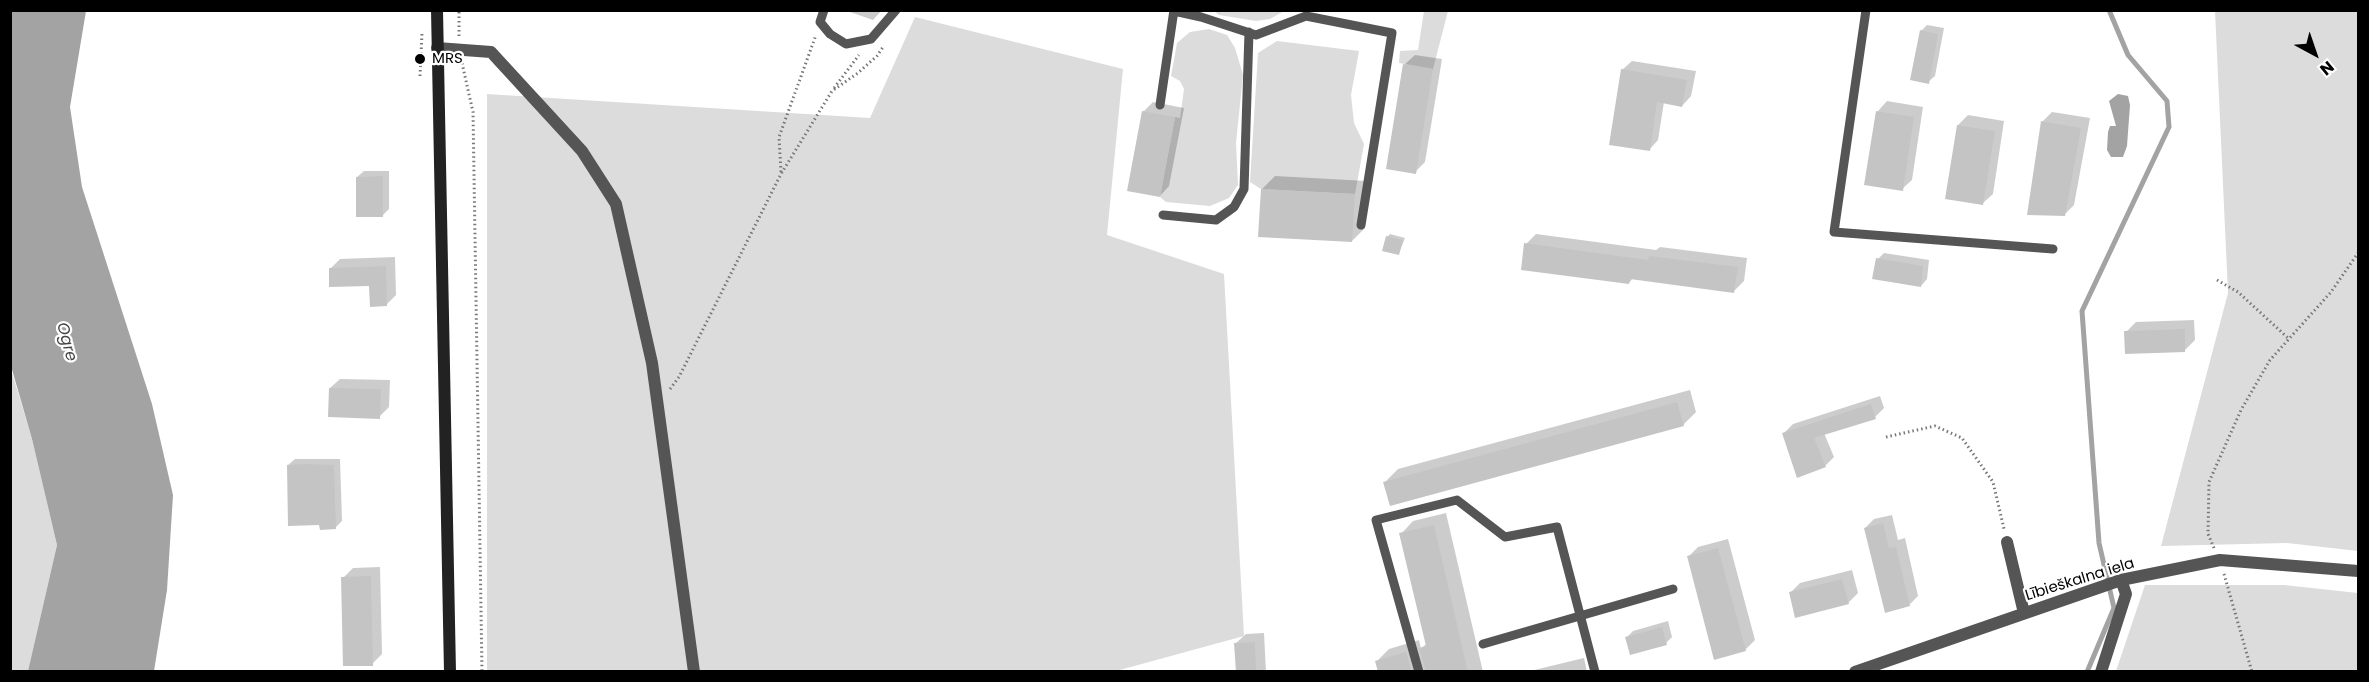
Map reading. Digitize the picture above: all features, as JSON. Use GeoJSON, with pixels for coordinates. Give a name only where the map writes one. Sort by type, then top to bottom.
{"type":"FeatureCollection","features":[{"type":"Feature","properties":{"kind":"main road"},"geometry":{"type":"LineString","coordinates":[[437,10],[450,672]]}},
{"type":"Feature","properties":{"kind":"street"},"geometry":{"type":"LineString","coordinates":[[437,53],[459,48],[491,52],[582,151],[616,204],[652,363],[694,672]]}},
{"type":"Feature","properties":{"kind":"street"},"geometry":{"type":"LineString","coordinates":[[2007,542],[2024,613]]}},
{"type":"Feature","properties":{"kind":"street","name":"Lībieškalna iela"},"geometry":{"type":"LineString","coordinates":[[1855,672],[2121,580],[2220,560],[2358,571]]}},
{"type":"Feature","properties":{"kind":"street"},"geometry":{"type":"LineString","coordinates":[[2101,672],[2126,594],[2121,580]]}},
{"type":"Feature","properties":{"kind":"lane"},"geometry":{"type":"LineString","coordinates":[[824,10],[820,22],[830,34],[846,44],[870,39],[896,10]]}},
{"type":"Feature","properties":{"kind":"lane"},"geometry":{"type":"LineString","coordinates":[[1866,10],[1834,232],[2053,249]]}},
{"type":"Feature","properties":{"kind":"lane"},"geometry":{"type":"LineString","coordinates":[[1160,105],[1174,11],[1201,16],[1256,35],[1306,16],[1392,33],[1361,225]]}},
{"type":"Feature","properties":{"kind":"lane"},"geometry":{"type":"LineString","coordinates":[[1163,215],[1216,220],[1234,207],[1244,189],[1249,32]]}},
{"type":"Feature","properties":{"kind":"lane"},"geometry":{"type":"LineString","coordinates":[[1419,672],[1376,520],[1457,500],[1505,537],[1557,527],[1595,672]]}},
{"type":"Feature","properties":{"kind":"lane"},"geometry":{"type":"LineString","coordinates":[[1483,644],[1673,589]]}},
{"type":"Feature","properties":{"kind":"path"},"geometry":{"type":"LineString","coordinates":[[459,10],[459,48],[473,112],[482,672]]}},
{"type":"Feature","properties":{"kind":"path"},"geometry":{"type":"LineString","coordinates":[[781,174],[779,137],[820,22]]}},
{"type":"Feature","properties":{"kind":"path"},"geometry":{"type":"LineString","coordinates":[[656,402],[679,377],[781,174],[832,91],[870,39]]}},
{"type":"Feature","properties":{"kind":"path"},"geometry":{"type":"LineString","coordinates":[[832,91],[870,62],[888,39]]}},
{"type":"Feature","properties":{"kind":"path"},"geometry":{"type":"LineString","coordinates":[[2252,672],[2220,560],[2208,534],[2209,482],[2241,410],[2270,360],[2331,292],[2358,253]]}},
{"type":"Feature","properties":{"kind":"path"},"geometry":{"type":"LineString","coordinates":[[2217,279],[2238,292],[2288,338]]}},
{"type":"Feature","properties":{"kind":"path"},"geometry":{"type":"LineString","coordinates":[[1886,437],[1935,426],[1962,438],[1993,482],[2007,542]]}},
{"type":"Feature","properties":{"kind":"shaded area"},"geometry":{"type":"Polygon","coordinates":[[[1214,11],[1284,11],[1270,19],[1256,21],[1219,15],[1214,11]]]}},
{"type":"Feature","properties":{"kind":"shaded area"},"geometry":{"type":"Polygon","coordinates":[[[1424,11],[1448,11],[1433,69],[1399,63],[1400,51],[1418,50],[1424,11]]]}},
{"type":"Feature","properties":{"kind":"shaded area"},"geometry":{"type":"Polygon","coordinates":[[[2215,11],[2358,11],[2358,551],[2287,543],[2161,546],[2228,293],[2215,11]]]}},
{"type":"Feature","properties":{"kind":"shaded area"},"geometry":{"type":"Polygon","coordinates":[[[915,17],[1123,69],[1107,235],[1224,274],[1244,636],[1116,671],[487,672],[487,94],[870,118],[915,17]]]}},
{"type":"Feature","properties":{"kind":"shaded area"},"geometry":{"type":"Polygon","coordinates":[[[1209,29],[1227,35],[1235,48],[1243,75],[1236,143],[1238,185],[1229,198],[1210,206],[1166,202],[1160,197],[1175,117],[1180,118],[1184,89],[1180,81],[1171,76],[1177,43],[1190,32],[1209,29]]]}},
{"type":"Feature","properties":{"kind":"shaded area"},"geometry":{"type":"Polygon","coordinates":[[[1277,41],[1359,51],[1351,95],[1354,123],[1364,144],[1355,194],[1261,189],[1250,182],[1258,53],[1277,41]]]}},
{"type":"Feature","properties":{"kind":"shaded area"},"geometry":{"type":"Polygon","coordinates":[[[10,366],[32,439],[57,545],[28,671],[11,671],[10,366]]]}},
{"type":"Feature","properties":{"kind":"shaded area"},"geometry":{"type":"Polygon","coordinates":[[[2145,585],[2284,585],[2358,593],[2358,671],[2116,671],[2145,585]]]}},
{"type":"Feature","properties":{"kind":"water","name":"Ogre"},"geometry":{"type":"Polygon","coordinates":[[[11,10],[86,11],[70,107],[82,187],[152,404],[173,495],[167,590],[154,671],[28,671],[57,545],[32,439],[11,366],[11,10]]]}},
{"type":"Feature","properties":{"kind":"water"},"geometry":{"type":"Polygon","coordinates":[[[2118,94],[2128,96],[2130,105],[2127,146],[2123,157],[2111,157],[2107,150],[2108,132],[2110,126],[2116,126],[2109,101],[2118,94]]]}},
{"type":"Feature","properties":{"kind":"building"},"geometry":{"type":"Polygon","coordinates":[[[1920,30],[1938,34],[1929,84],[1910,80],[1920,30]]]}},
{"type":"Feature","properties":{"kind":"building"},"geometry":{"type":"Polygon","coordinates":[[[1403,64],[1433,69],[1416,174],[1386,169],[1403,64]]]}},
{"type":"Feature","properties":{"kind":"building"},"geometry":{"type":"Polygon","coordinates":[[[1621,69],[1687,80],[1682,107],[1657,102],[1650,151],[1609,145],[1621,69]]]}},
{"type":"Feature","properties":{"kind":"building"},"geometry":{"type":"Polygon","coordinates":[[[1142,111],[1175,117],[1160,197],[1127,191],[1142,111]]]}},
{"type":"Feature","properties":{"kind":"building"},"geometry":{"type":"Polygon","coordinates":[[[1876,111],[1914,117],[1903,191],[1864,185],[1876,111]]]}},
{"type":"Feature","properties":{"kind":"building"},"geometry":{"type":"Polygon","coordinates":[[[2041,121],[2081,128],[2065,216],[2027,215],[2041,121]]]}},
{"type":"Feature","properties":{"kind":"building"},"geometry":{"type":"Polygon","coordinates":[[[1957,125],[1995,131],[1983,205],[1945,199],[1957,125]]]}},
{"type":"Feature","properties":{"kind":"building"},"geometry":{"type":"Polygon","coordinates":[[[383,176],[383,217],[356,217],[356,177],[383,176]]]}},
{"type":"Feature","properties":{"kind":"building"},"geometry":{"type":"Polygon","coordinates":[[[1261,189],[1355,194],[1352,242],[1258,237],[1261,189]]]}},
{"type":"Feature","properties":{"kind":"building"},"geometry":{"type":"Polygon","coordinates":[[[1386,236],[1403,240],[1399,255],[1382,251],[1386,236]]]}},
{"type":"Feature","properties":{"kind":"building"},"geometry":{"type":"Polygon","coordinates":[[[1524,243],[1648,260],[1649,256],[1738,267],[1734,293],[1630,279],[1629,284],[1521,270],[1524,243]]]}},
{"type":"Feature","properties":{"kind":"building"},"geometry":{"type":"Polygon","coordinates":[[[1876,258],[1923,266],[1921,287],[1872,279],[1876,258]]]}},
{"type":"Feature","properties":{"kind":"building"},"geometry":{"type":"Polygon","coordinates":[[[386,266],[387,306],[370,307],[369,286],[329,287],[329,268],[386,266]]]}},
{"type":"Feature","properties":{"kind":"building"},"geometry":{"type":"Polygon","coordinates":[[[2185,329],[2185,352],[2125,354],[2124,331],[2185,329]]]}},
{"type":"Feature","properties":{"kind":"building"},"geometry":{"type":"Polygon","coordinates":[[[329,388],[381,389],[380,419],[328,417],[329,388]]]}},
{"type":"Feature","properties":{"kind":"building"},"geometry":{"type":"Polygon","coordinates":[[[1677,402],[1684,426],[1390,506],[1383,482],[1677,402]]]}},
{"type":"Feature","properties":{"kind":"building"},"geometry":{"type":"Polygon","coordinates":[[[1871,404],[1876,419],[1814,438],[1826,467],[1797,478],[1782,433],[1871,404]]]}},
{"type":"Feature","properties":{"kind":"building"},"geometry":{"type":"Polygon","coordinates":[[[287,465],[334,465],[336,529],[320,530],[319,525],[288,526],[287,465]]]}},
{"type":"Feature","properties":{"kind":"building"},"geometry":{"type":"Polygon","coordinates":[[[1883,523],[1889,548],[1896,547],[1910,606],[1885,613],[1864,528],[1883,523]]]}},
{"type":"Feature","properties":{"kind":"building"},"geometry":{"type":"Polygon","coordinates":[[[1434,525],[1468,672],[1426,672],[1419,648],[1426,646],[1399,533],[1434,525]]]}},
{"type":"Feature","properties":{"kind":"building"},"geometry":{"type":"Polygon","coordinates":[[[1718,548],[1746,651],[1714,660],[1687,556],[1718,548]]]}},
{"type":"Feature","properties":{"kind":"building"},"geometry":{"type":"Polygon","coordinates":[[[371,576],[373,666],[343,666],[341,577],[371,576]]]}},
{"type":"Feature","properties":{"kind":"building"},"geometry":{"type":"Polygon","coordinates":[[[1842,579],[1849,604],[1795,618],[1789,592],[1842,579]]]}},
{"type":"Feature","properties":{"kind":"building"},"geometry":{"type":"Polygon","coordinates":[[[1662,627],[1667,645],[1630,655],[1625,637],[1662,627]]]}},
{"type":"Feature","properties":{"kind":"building"},"geometry":{"type":"Polygon","coordinates":[[[1255,642],[1256,672],[1236,672],[1234,643],[1255,642]]]}},
{"type":"Feature","properties":{"kind":"building"},"geometry":{"type":"Polygon","coordinates":[[[1406,652],[1412,672],[1378,672],[1375,661],[1406,652]]]}},
{"type":"Feature","properties":{"kind":"waterway"},"geometry":{"type":"LineString","coordinates":[[2087,672],[2114,608],[2099,543],[2082,311],[2169,127],[2167,101],[2128,55],[2109,10]]}},
{"type":"Feature","properties":{"kind":"place","name":"MRS"},"geometry":{"type":"Point","coordinates":[420,59]}}]}
